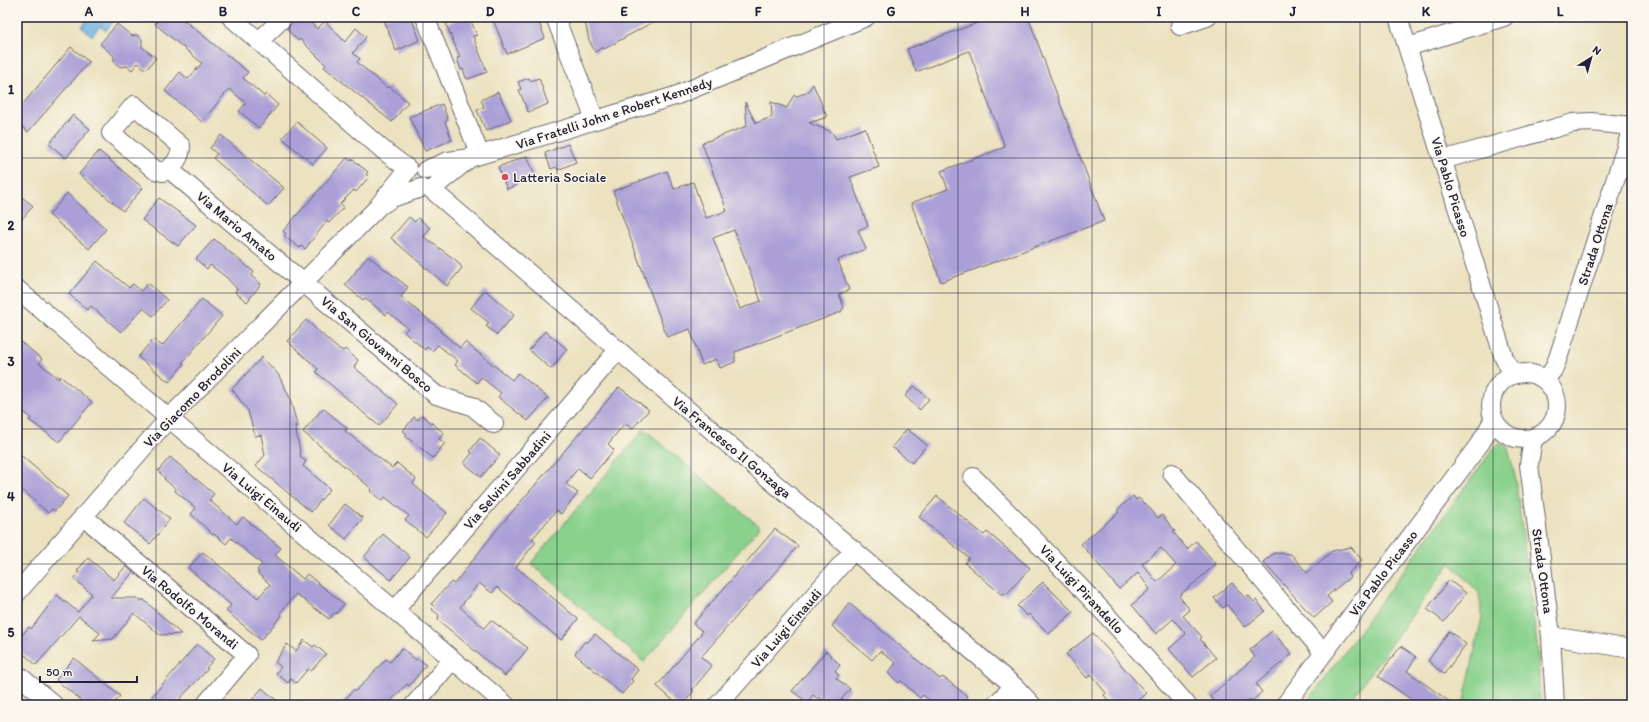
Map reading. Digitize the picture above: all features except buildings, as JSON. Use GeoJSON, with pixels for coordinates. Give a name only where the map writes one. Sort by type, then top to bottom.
{"type":"FeatureCollection","features":[{"type":"Feature","properties":{"kind":"street"},"geometry":{"type":"LineString","coordinates":[[231,17],[407,170]]}},
{"type":"Feature","properties":{"kind":"street"},"geometry":{"type":"LineString","coordinates":[[259,41],[284,17]]}},
{"type":"Feature","properties":{"kind":"street"},"geometry":{"type":"LineString","coordinates":[[425,17],[475,157]]}},
{"type":"Feature","properties":{"kind":"street"},"geometry":{"type":"LineString","coordinates":[[556,17],[595,120]]}},
{"type":"Feature","properties":{"kind":"street","name":"Via Fratelli John e Robert Kennedy"},"geometry":{"type":"LineString","coordinates":[[426,170],[448,161],[475,157],[700,87],[866,17]]}},
{"type":"Feature","properties":{"kind":"street"},"geometry":{"type":"LineString","coordinates":[[1180,26],[1207,17]]}},
{"type":"Feature","properties":{"kind":"street","name":"Via Pablo Picasso"},"geometry":{"type":"LineString","coordinates":[[1398,17],[1504,358],[1509,367],[1517,374]]}},
{"type":"Feature","properties":{"kind":"street"},"geometry":{"type":"LineString","coordinates":[[1408,47],[1478,21],[1504,17]]}},
{"type":"Feature","properties":{"kind":"street"},"geometry":{"type":"LineString","coordinates":[[1442,160],[1573,123],[1591,122],[1632,127]]}},
{"type":"Feature","properties":{"kind":"street","name":"Strada Ottona"},"geometry":{"type":"LineString","coordinates":[[1544,380],[1553,370],[1558,358],[1632,127]]}},
{"type":"Feature","properties":{"kind":"street","name":"Via Fratelli John e Robert Kennedy"},"geometry":{"type":"LineString","coordinates":[[376,210],[392,198],[430,187],[475,157]]}},
{"type":"Feature","properties":{"kind":"street"},"geometry":{"type":"LineString","coordinates":[[376,210],[407,170],[412,167],[426,170]]}},
{"type":"Feature","properties":{"kind":"street","name":"Via Mario Amato"},"geometry":{"type":"LineString","coordinates":[[169,169],[304,282]]}},
{"type":"Feature","properties":{"kind":"street","name":"Via Francesco II Gonzaga"},"geometry":{"type":"LineString","coordinates":[[407,170],[407,179],[430,187],[618,350],[1014,686],[1032,705]]}},
{"type":"Feature","properties":{"kind":"street","name":"Via Francesco II Gonzaga"},"geometry":{"type":"LineString","coordinates":[[426,170],[437,176],[430,187]]}},
{"type":"Feature","properties":{"kind":"street","name":"Via Giacomo Brodolini"},"geometry":{"type":"LineString","coordinates":[[17,593],[169,418],[376,210]]}},
{"type":"Feature","properties":{"kind":"street","name":"Via San Giovanni Bosco"},"geometry":{"type":"LineString","coordinates":[[304,282],[436,395],[472,406],[494,424]]}},
{"type":"Feature","properties":{"kind":"street","name":"Via Luigi Einaudi"},"geometry":{"type":"LineString","coordinates":[[17,289],[506,705]]}},
{"type":"Feature","properties":{"kind":"street","name":"Via Selvini Sabbadini"},"geometry":{"type":"LineString","coordinates":[[395,610],[618,350]]}},
{"type":"Feature","properties":{"kind":"street","name":"Via Pablo Picasso"},"geometry":{"type":"LineString","coordinates":[[1501,383],[1504,376],[1504,358]]}},
{"type":"Feature","properties":{"kind":"street"},"geometry":{"type":"LineString","coordinates":[[1517,374],[1534,375],[1544,380],[1555,394],[1556,413],[1548,428],[1533,438],[1521,439],[1512,436],[1499,425],[1492,400],[1501,383],[1517,374]]}},
{"type":"Feature","properties":{"kind":"street","name":"Via Pablo Picasso"},"geometry":{"type":"LineString","coordinates":[[1285,705],[1323,652],[1482,442],[1492,435],[1499,425]]}},
{"type":"Feature","properties":{"kind":"street","name":"Strada Ottona"},"geometry":{"type":"LineString","coordinates":[[1533,438],[1528,465],[1551,636],[1555,705]]}},
{"type":"Feature","properties":{"kind":"street"},"geometry":{"type":"LineString","coordinates":[[1172,473],[1323,652]]}},
{"type":"Feature","properties":{"kind":"street","name":"Via Luigi Pirandello"},"geometry":{"type":"LineString","coordinates":[[973,477],[1058,563],[1149,660],[1187,705]]}},
{"type":"Feature","properties":{"kind":"street","name":"Via Rodolfo Morandi"},"geometry":{"type":"LineString","coordinates":[[83,516],[247,655],[205,705]]}},
{"type":"Feature","properties":{"kind":"street","name":"Via Luigi Einaudi"},"geometry":{"type":"LineString","coordinates":[[718,705],[854,550]]}},
{"type":"Feature","properties":{"kind":"street"},"geometry":{"type":"LineString","coordinates":[[1551,636],[1632,649]]}},
{"type":"Feature","properties":{"kind":"street"},"geometry":{"type":"LineString","coordinates":[[414,705],[452,660]]}},
{"type":"Feature","properties":{"kind":"street"},"geometry":{"type":"LineString","coordinates":[[17,674],[54,705]]}},
{"type":"Feature","properties":{"kind":"street"},"geometry":{"type":"LineString","coordinates":[[995,705],[1014,686]]}},
{"type":"Feature","properties":{"kind":"green space"},"geometry":{"type":"Polygon","coordinates":[[[644,429],[760,527],[644,662],[531,563],[644,429]]]}},
{"type":"Feature","properties":{"kind":"green space"},"geometry":{"type":"Polygon","coordinates":[[[1501,443],[1508,448],[1515,476],[1538,653],[1540,705],[1463,705],[1482,617],[1479,593],[1450,563],[1347,705],[1305,705],[1496,445],[1501,443]]]}},
{"type":"Feature","properties":{"kind":"water"},"geometry":{"type":"Polygon","coordinates":[[[90,17],[108,17],[114,21],[106,31],[100,26],[92,36],[81,27],[90,17]]]}},
{"type":"Feature","properties":{"kind":"place","name":"Latteria Sociale"},"geometry":{"type":"Point","coordinates":[505,177]}}]}
